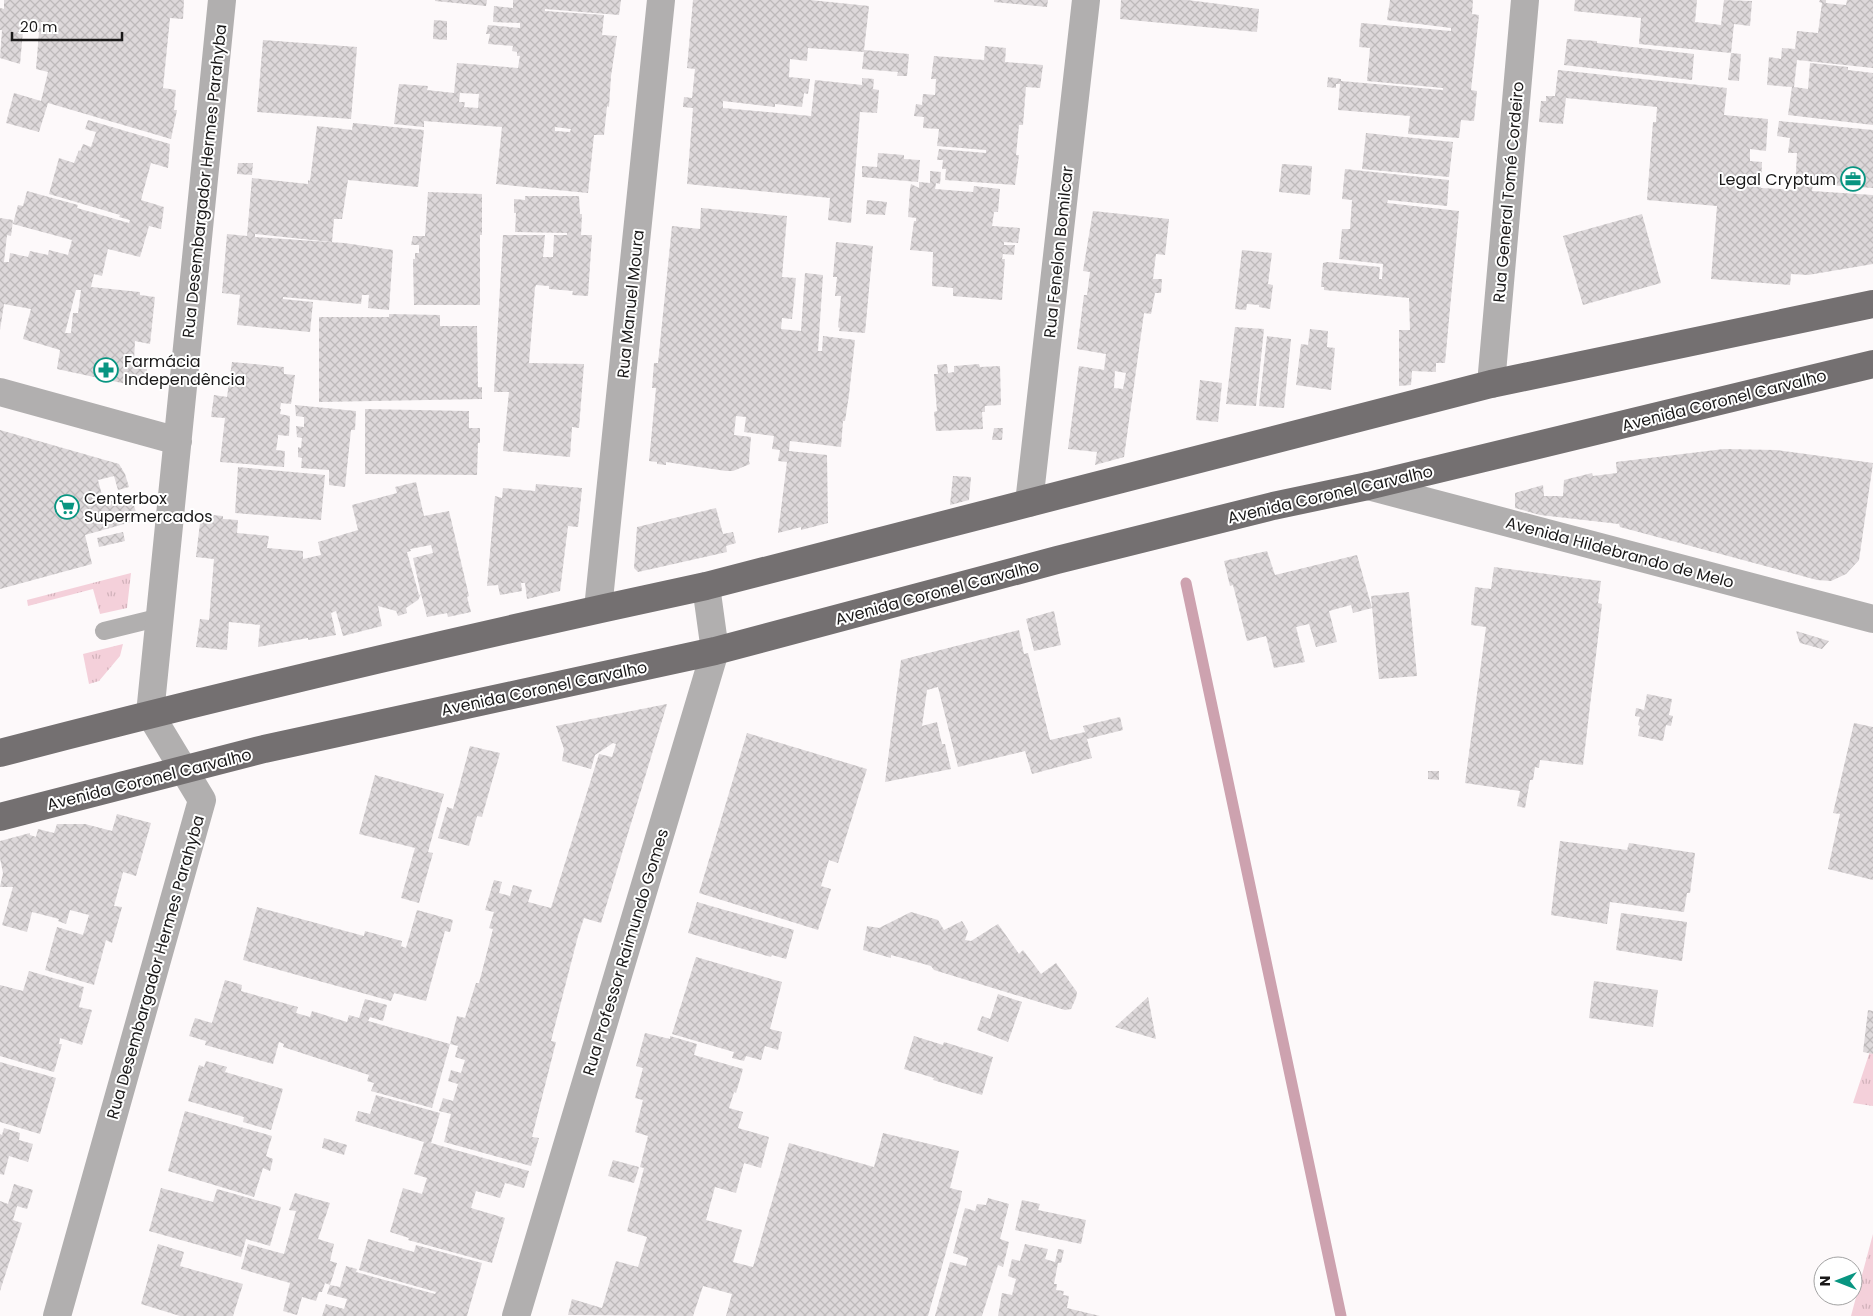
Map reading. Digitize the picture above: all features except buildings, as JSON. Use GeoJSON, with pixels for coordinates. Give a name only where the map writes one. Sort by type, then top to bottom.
{"type":"FeatureCollection","features":[{"type":"Feature","properties":{"kind":"main road"},"geometry":{"type":"LineString","coordinates":[[0,753],[150,714],[598,609],[706,586],[1491,384],[1873,304]]}},
{"type":"Feature","properties":{"kind":"main road","name":"Avenida Coronel Carvalho"},"geometry":{"type":"LineString","coordinates":[[0,817],[264,749],[715,651],[1057,560],[1273,506],[1368,486],[1873,364]]}},
{"type":"Feature","properties":{"kind":"street","name":"Rua Desembargador Hermes Parahyba"},"geometry":{"type":"LineString","coordinates":[[57,1316],[202,800],[150,714],[222,0]]}},
{"type":"Feature","properties":{"kind":"street","name":"Rua Manuel Moura"},"geometry":{"type":"LineString","coordinates":[[598,609],[661,0]]}},
{"type":"Feature","properties":{"kind":"street","name":"Rua Fenelon Bomilcar"},"geometry":{"type":"LineString","coordinates":[[1038,501],[1086,0]]}},
{"type":"Feature","properties":{"kind":"street","name":"Rua General Tomé Cordeiro"},"geometry":{"type":"LineString","coordinates":[[1491,384],[1525,0]]}},
{"type":"Feature","properties":{"kind":"street"},"geometry":{"type":"LineString","coordinates":[[0,392],[178,441]]}},
{"type":"Feature","properties":{"kind":"street","name":"Avenida Hildebrando de Melo"},"geometry":{"type":"LineString","coordinates":[[1368,486],[1873,616]]}},
{"type":"Feature","properties":{"kind":"street","name":"Rua Professor Raimundo Gomes"},"geometry":{"type":"LineString","coordinates":[[516,1316],[715,651],[706,586]]}},
{"type":"Feature","properties":{"kind":"lane"},"geometry":{"type":"LineString","coordinates":[[104,631],[161,617]]}},
{"type":"Feature","properties":{"kind":"green space"},"geometry":{"type":"Polygon","coordinates":[[[131,573],[127,608],[100,614],[93,589],[28,606],[27,600],[131,573]]]}},
{"type":"Feature","properties":{"kind":"green space"},"geometry":{"type":"Polygon","coordinates":[[[123,644],[120,656],[99,681],[89,684],[83,654],[123,644]]]}},
{"type":"Feature","properties":{"kind":"green space"},"geometry":{"type":"Polygon","coordinates":[[[1873,1042],[1873,1106],[1853,1103],[1873,1042]]]}},
{"type":"Feature","properties":{"kind":"green space"},"geometry":{"type":"Polygon","coordinates":[[[1873,1234],[1873,1316],[1851,1316],[1854,1306],[1863,1306],[1863,1271],[1873,1234]]]}},
{"type":"Feature","properties":{"kind":"waterway"},"geometry":{"type":"LineString","coordinates":[[1186,583],[1341,1316]]}},
{"type":"Feature","properties":{"kind":"place","name":"Legal Cryptum"},"geometry":{"type":"Point","coordinates":[1853,179]}},
{"type":"Feature","properties":{"kind":"place","name":"Farmácia Independência"},"geometry":{"type":"Point","coordinates":[106,370]}},
{"type":"Feature","properties":{"kind":"place","name":"Centerbox Supermercados"},"geometry":{"type":"Point","coordinates":[67,507]}}]}
